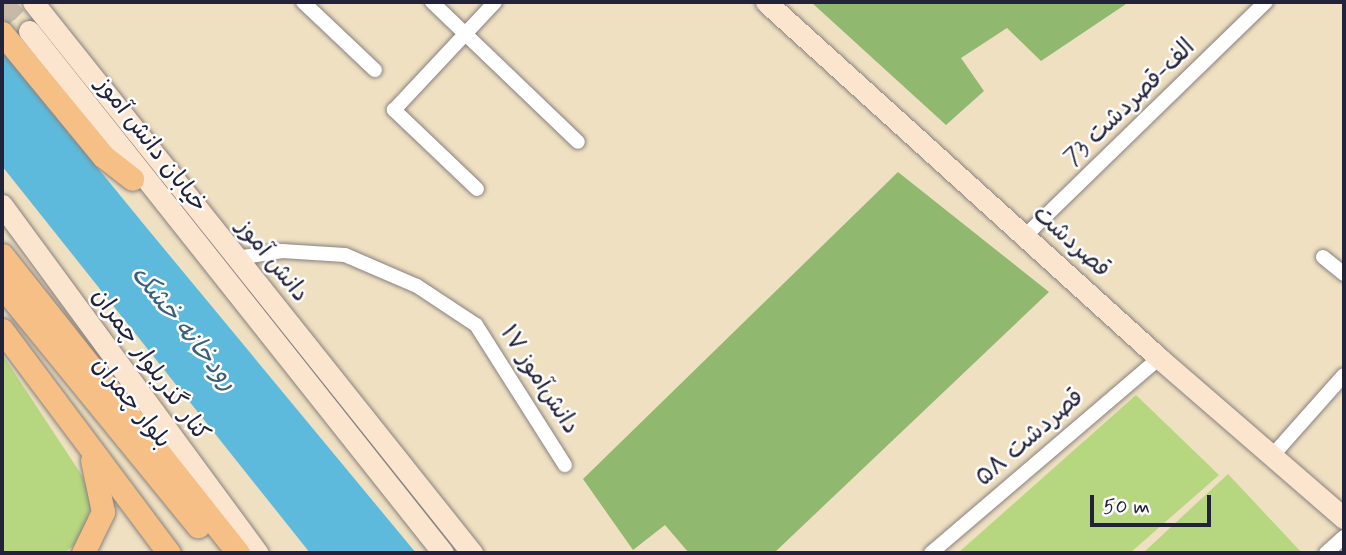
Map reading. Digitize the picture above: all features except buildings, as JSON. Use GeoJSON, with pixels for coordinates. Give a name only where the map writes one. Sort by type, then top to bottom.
{"type":"FeatureCollection","features":[{"type":"Feature","properties":{"kind":"main road","name":"دانش آموز"},"geometry":{"type":"LineString","coordinates":[[33,2],[472,553]]}},
{"type":"Feature","properties":{"kind":"main road","name":"قصردشت"},"geometry":{"type":"LineString","coordinates":[[770,3],[1159,358],[1344,518]]}},
{"type":"Feature","properties":{"kind":"main road"},"geometry":{"type":"LineString","coordinates":[[18,38],[103,156],[132,179]]}},
{"type":"Feature","properties":{"kind":"main road","name":"خیابان دانش آموز"},"geometry":{"type":"LineString","coordinates":[[18,38],[443,553]]}},
{"type":"Feature","properties":{"kind":"main road","name":"خیابان دانش آموز"},"geometry":{"type":"LineString","coordinates":[[132,179],[426,553]]}},
{"type":"Feature","properties":{"kind":"main road","name":"کنار گذربلوار چمران"},"geometry":{"type":"LineString","coordinates":[[2,205],[258,553]]}},
{"type":"Feature","properties":{"kind":"main road"},"geometry":{"type":"LineString","coordinates":[[2,255],[238,553]]}},
{"type":"Feature","properties":{"kind":"main road","name":"بلوار چمران"},"geometry":{"type":"LineString","coordinates":[[2,286],[220,553]]}},
{"type":"Feature","properties":{"kind":"main road"},"geometry":{"type":"LineString","coordinates":[[2,330],[169,553]]}},
{"type":"Feature","properties":{"kind":"main road"},"geometry":{"type":"LineString","coordinates":[[83,553],[103,512],[86,444]]}},
{"type":"Feature","properties":{"kind":"street"},"geometry":{"type":"LineString","coordinates":[[303,2],[375,70]]}},
{"type":"Feature","properties":{"kind":"street"},"geometry":{"type":"LineString","coordinates":[[432,2],[578,142]]}},
{"type":"Feature","properties":{"kind":"street"},"geometry":{"type":"LineString","coordinates":[[477,189],[394,110],[495,2]]}},
{"type":"Feature","properties":{"kind":"street","name":"73 الف-قصردشت"},"geometry":{"type":"LineString","coordinates":[[1025,236],[1266,2]]}},
{"type":"Feature","properties":{"kind":"street","name":"دانش‌آموز ۱۷"},"geometry":{"type":"LineString","coordinates":[[237,258],[282,251],[345,254],[417,286],[476,324],[565,465]]}},
{"type":"Feature","properties":{"kind":"street"},"geometry":{"type":"LineString","coordinates":[[1323,257],[1344,274]]}},
{"type":"Feature","properties":{"kind":"street","name":"قصردشت ۵۸"},"geometry":{"type":"LineString","coordinates":[[931,553],[1159,358]]}},
{"type":"Feature","properties":{"kind":"street"},"geometry":{"type":"LineString","coordinates":[[1272,456],[1344,375]]}},
{"type":"Feature","properties":{"kind":"street"},"geometry":{"type":"LineString","coordinates":[[1326,553],[1344,537]]}},
{"type":"Feature","properties":{"kind":"green space"},"geometry":{"type":"Polygon","coordinates":[[[811,2],[1129,2],[1041,61],[1007,28],[961,58],[984,91],[946,125],[811,2]]]}},
{"type":"Feature","properties":{"kind":"green space"},"geometry":{"type":"Polygon","coordinates":[[[898,172],[1049,292],[774,553],[689,553],[665,525],[633,550],[583,479],[898,172]]]}},
{"type":"Feature","properties":{"kind":"green space"},"geometry":{"type":"Polygon","coordinates":[[[2,354],[83,477],[92,503],[82,539],[64,553],[6,553],[2,549],[2,354]]]}},
{"type":"Feature","properties":{"kind":"green space"},"geometry":{"type":"Polygon","coordinates":[[[1136,395],[1219,475],[1130,553],[958,553],[1136,395]]]}},
{"type":"Feature","properties":{"kind":"green space"},"geometry":{"type":"Polygon","coordinates":[[[1228,474],[1302,553],[1143,553],[1228,474]]]}},
{"type":"Feature","properties":{"kind":"water","name":"رودخانه خشک"},"geometry":{"type":"Polygon","coordinates":[[[2,51],[416,553],[310,553],[2,166],[2,51]]]}},
{"type":"Feature","properties":{"kind":"tunnel"},"geometry":{"type":"LineString","coordinates":[[2,2],[29,31]]}}]}
